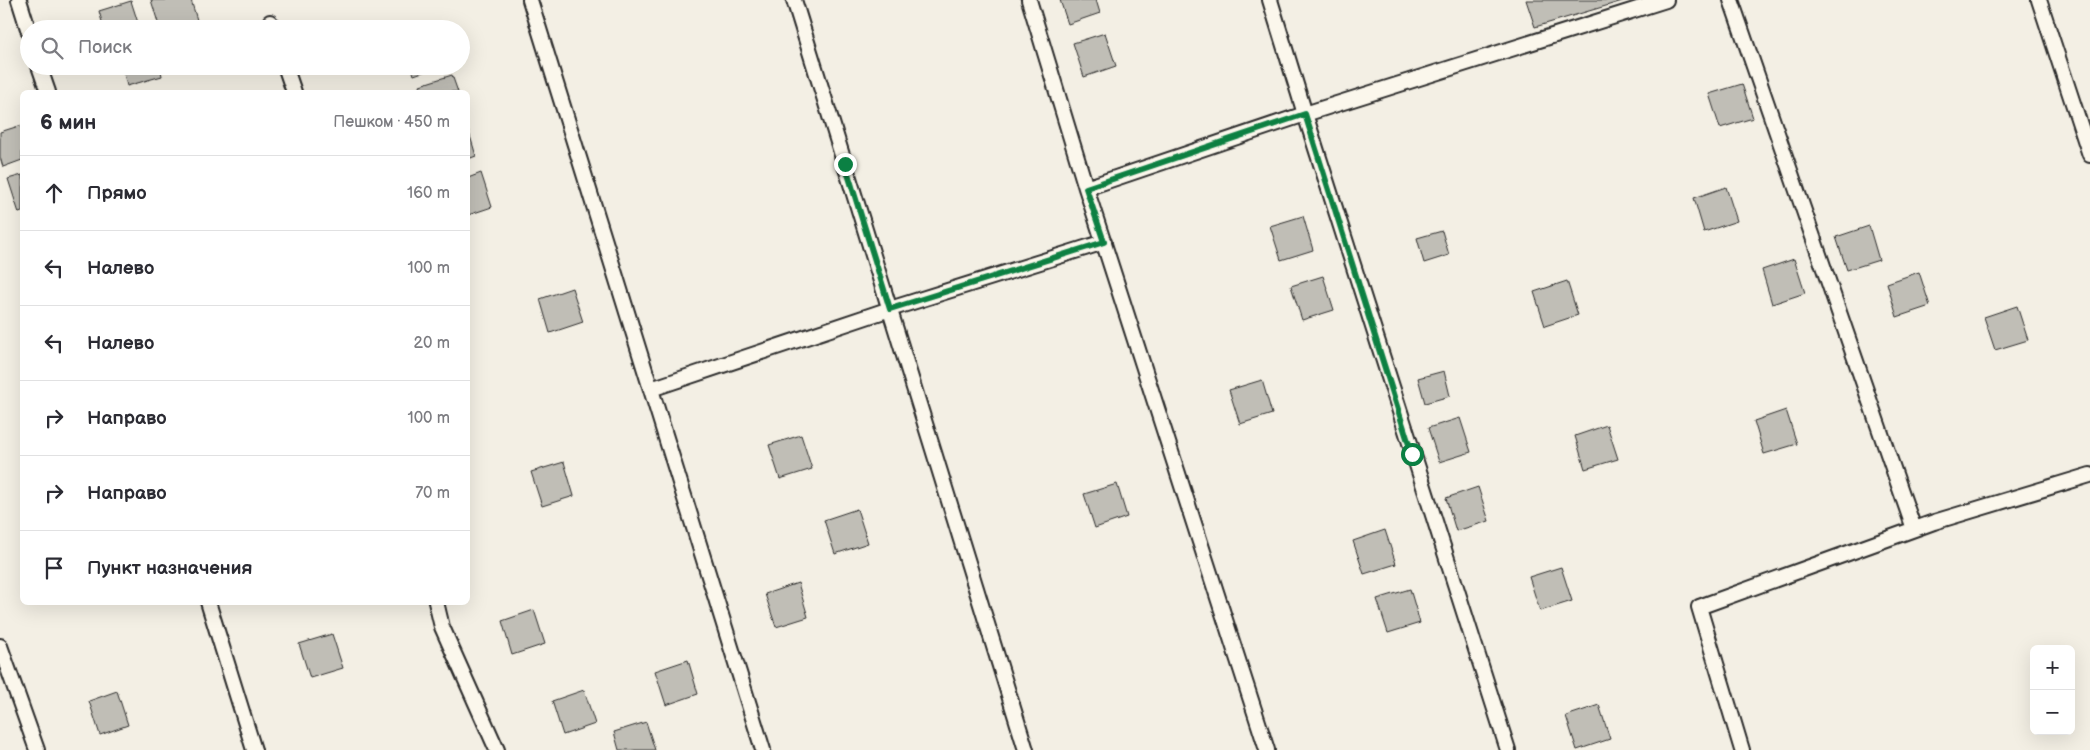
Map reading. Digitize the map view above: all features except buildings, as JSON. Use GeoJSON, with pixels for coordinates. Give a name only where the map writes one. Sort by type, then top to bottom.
{"type":"FeatureCollection","features":[{"type":"Feature","properties":{"kind":"street"},"geometry":{"type":"LineString","coordinates":[[19,0],[25,20]]}},
{"type":"Feature","properties":{"kind":"street"},"geometry":{"type":"LineString","coordinates":[[530,0],[763,750]]}},
{"type":"Feature","properties":{"kind":"street"},"geometry":{"type":"LineString","coordinates":[[794,0],[1026,750]]}},
{"type":"Feature","properties":{"kind":"street"},"geometry":{"type":"LineString","coordinates":[[1029,0],[1086,188],[1268,750]]}},
{"type":"Feature","properties":{"kind":"street"},"geometry":{"type":"LineString","coordinates":[[1270,0],[1508,750]]}},
{"type":"Feature","properties":{"kind":"street"},"geometry":{"type":"LineString","coordinates":[[1086,188],[1305,114],[1666,0]]}},
{"type":"Feature","properties":{"kind":"street"},"geometry":{"type":"LineString","coordinates":[[1731,0],[1914,529]]}},
{"type":"Feature","properties":{"kind":"street"},"geometry":{"type":"LineString","coordinates":[[2039,0],[2090,155]]}},
{"type":"Feature","properties":{"kind":"street"},"geometry":{"type":"LineString","coordinates":[[42,75],[47,90]]}},
{"type":"Feature","properties":{"kind":"street"},"geometry":{"type":"LineString","coordinates":[[288,75],[293,90]]}},
{"type":"Feature","properties":{"kind":"street"},"geometry":{"type":"LineString","coordinates":[[650,389],[890,309],[1104,242]]}},
{"type":"Feature","properties":{"kind":"street"},"geometry":{"type":"LineString","coordinates":[[1742,750],[1699,607],[1914,529],[2090,475]]}},
{"type":"Feature","properties":{"kind":"street"},"geometry":{"type":"LineString","coordinates":[[209,605],[254,750]]}},
{"type":"Feature","properties":{"kind":"street"},"geometry":{"type":"LineString","coordinates":[[437,605],[442,627],[497,750]]}},
{"type":"Feature","properties":{"kind":"street"},"geometry":{"type":"LineString","coordinates":[[0,646],[37,750]]}},
{"type":"Feature","properties":{"kind":"route"},"geometry":{"type":"LineString","coordinates":[[845,164],[890,309],[1104,242],[1086,188],[1305,114],[1412,454]]}}]}
